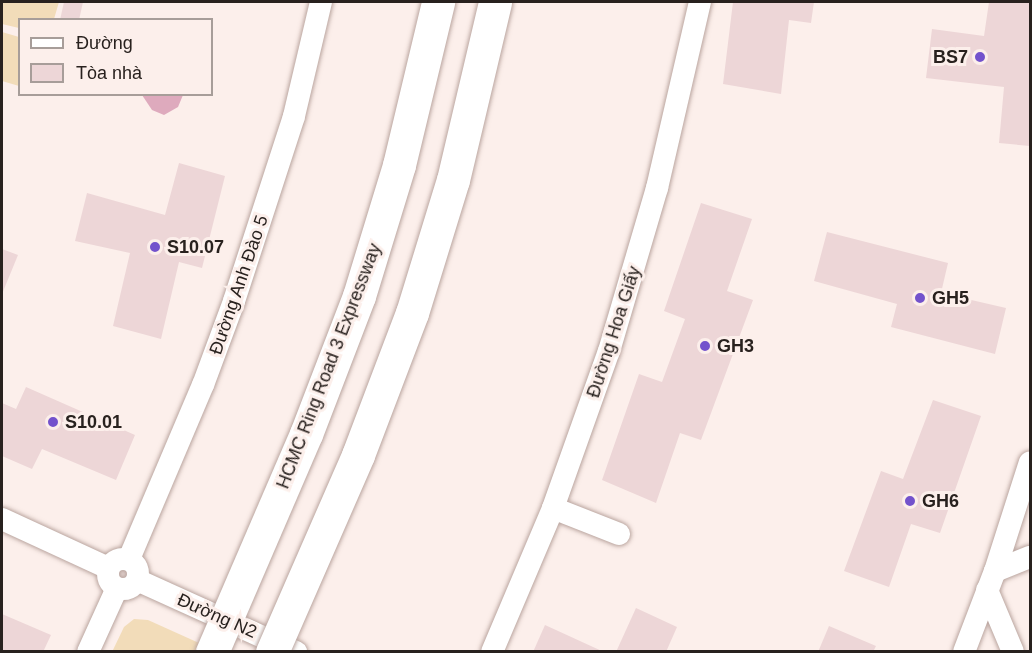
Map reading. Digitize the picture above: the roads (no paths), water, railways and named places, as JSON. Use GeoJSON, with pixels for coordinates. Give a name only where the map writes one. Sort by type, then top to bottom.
{"type":"FeatureCollection","features":[{"type":"Feature","properties":{"kind":"highway","name":"HCMC Ring Road 3 Expressway"},"geometry":{"type":"LineString","coordinates":[[212,651],[306,434],[359,296],[399,165],[438,2]]}},
{"type":"Feature","properties":{"kind":"highway"},"geometry":{"type":"LineString","coordinates":[[272,651],[358,455],[412,313],[453,180],[495,2]]}},
{"type":"Feature","properties":{"kind":"street","name":"Đường Anh Đào 5"},"geometry":{"type":"LineString","coordinates":[[88,651],[203,385],[234,301],[294,116],[321,2]]}},
{"type":"Feature","properties":{"kind":"street","name":"Đường Hoa Giấy"},"geometry":{"type":"LineString","coordinates":[[492,651],[553,508],[581,434],[635,270],[676,114],[700,2]]}},
{"type":"Feature","properties":{"kind":"street"},"geometry":{"type":"LineString","coordinates":[[964,651],[991,581],[1030,462]]}},
{"type":"Feature","properties":{"kind":"street"},"geometry":{"type":"LineString","coordinates":[[553,508],[619,534]]}},
{"type":"Feature","properties":{"kind":"street","name":"Đường N2"},"geometry":{"type":"LineString","coordinates":[[2,519],[296,651]]}},
{"type":"Feature","properties":{"kind":"street"},"geometry":{"type":"LineString","coordinates":[[991,581],[1030,557]]}},
{"type":"Feature","properties":{"kind":"street"},"geometry":{"type":"LineString","coordinates":[[991,581],[1013,651]]}},
{"type":"Feature","properties":{"kind":"place","name":"BS7"},"geometry":{"type":"Point","coordinates":[980,57]}},
{"type":"Feature","properties":{"kind":"place","name":"S10.07"},"geometry":{"type":"Point","coordinates":[155,247]}},
{"type":"Feature","properties":{"kind":"place","name":"GH5"},"geometry":{"type":"Point","coordinates":[920,298]}},
{"type":"Feature","properties":{"kind":"place","name":"GH3"},"geometry":{"type":"Point","coordinates":[705,346]}},
{"type":"Feature","properties":{"kind":"place","name":"S10.01"},"geometry":{"type":"Point","coordinates":[53,422]}},
{"type":"Feature","properties":{"kind":"place","name":"GH6"},"geometry":{"type":"Point","coordinates":[910,501]}}]}
